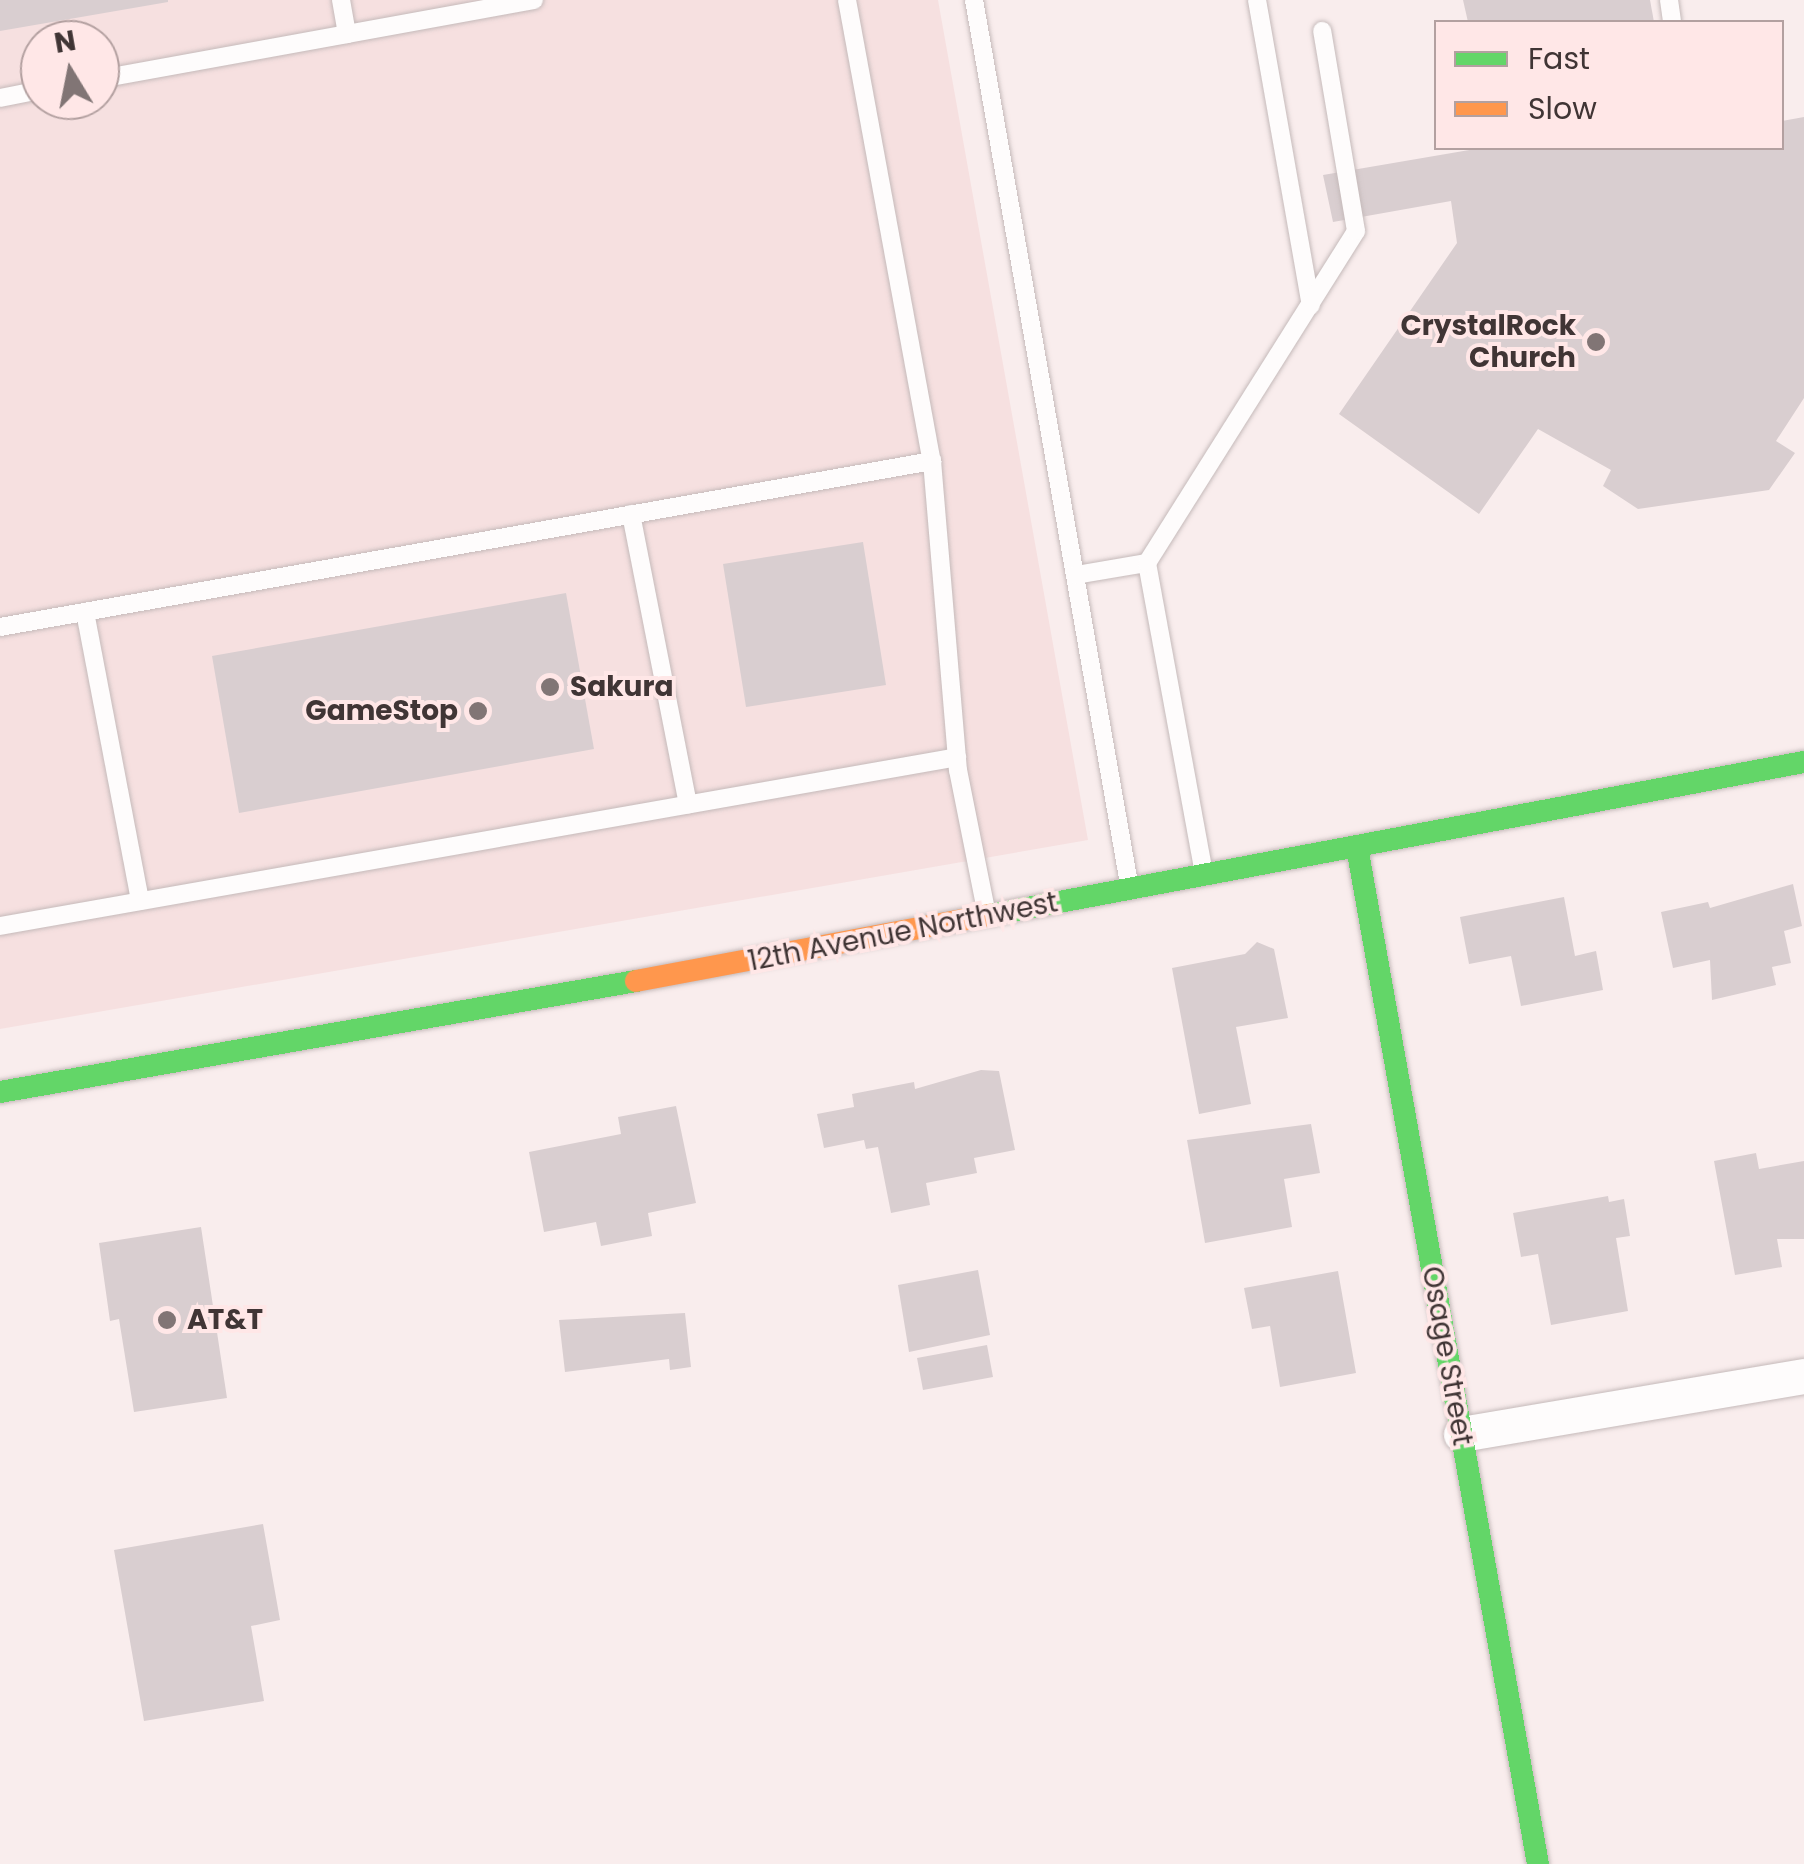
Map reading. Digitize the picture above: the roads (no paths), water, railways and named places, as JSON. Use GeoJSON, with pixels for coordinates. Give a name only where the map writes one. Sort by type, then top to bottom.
{"type":"FeatureCollection","features":[{"type":"Feature","properties":{"kind":"main road","name":"12th Avenue Northwest"},"geometry":{"type":"LineString","coordinates":[[0,1092],[987,916],[1804,762]]}},
{"type":"Feature","properties":{"kind":"main road","name":"Osage Street"},"geometry":{"type":"LineString","coordinates":[[1356,847],[1538,1864]]}},
{"type":"Feature","properties":{"kind":"street"},"geometry":{"type":"LineString","coordinates":[[1461,1434],[1804,1376]]}},
{"type":"Feature","properties":{"kind":"lane"},"geometry":{"type":"LineString","coordinates":[[341,0],[347,34]]}},
{"type":"Feature","properties":{"kind":"lane"},"geometry":{"type":"LineString","coordinates":[[120,76],[534,0]]}},
{"type":"Feature","properties":{"kind":"lane"},"geometry":{"type":"LineString","coordinates":[[847,0],[932,461],[957,757],[987,916]]}},
{"type":"Feature","properties":{"kind":"lane"},"geometry":{"type":"LineString","coordinates":[[974,0],[1130,889]]}},
{"type":"Feature","properties":{"kind":"lane"},"geometry":{"type":"LineString","coordinates":[[1256,0],[1311,305]]}},
{"type":"Feature","properties":{"kind":"lane"},"geometry":{"type":"LineString","coordinates":[[1204,875],[1147,562],[1356,231],[1322,31]]}},
{"type":"Feature","properties":{"kind":"lane"},"geometry":{"type":"LineString","coordinates":[[0,628],[932,461]]}},
{"type":"Feature","properties":{"kind":"lane"},"geometry":{"type":"LineString","coordinates":[[631,514],[688,804]]}},
{"type":"Feature","properties":{"kind":"lane"},"geometry":{"type":"LineString","coordinates":[[1076,575],[1147,562]]}},
{"type":"Feature","properties":{"kind":"lane"},"geometry":{"type":"LineString","coordinates":[[85,612],[140,900]]}},
{"type":"Feature","properties":{"kind":"lane"},"geometry":{"type":"LineString","coordinates":[[0,926],[957,757]]}},
{"type":"Feature","properties":{"kind":"place","name":"CrystalRock Church"},"geometry":{"type":"Point","coordinates":[1596,342]}},
{"type":"Feature","properties":{"kind":"place","name":"Sakura"},"geometry":{"type":"Point","coordinates":[550,687]}},
{"type":"Feature","properties":{"kind":"place","name":"GameStop"},"geometry":{"type":"Point","coordinates":[478,711]}},
{"type":"Feature","properties":{"kind":"place","name":"AT&T"},"geometry":{"type":"Point","coordinates":[167,1320]}}]}
